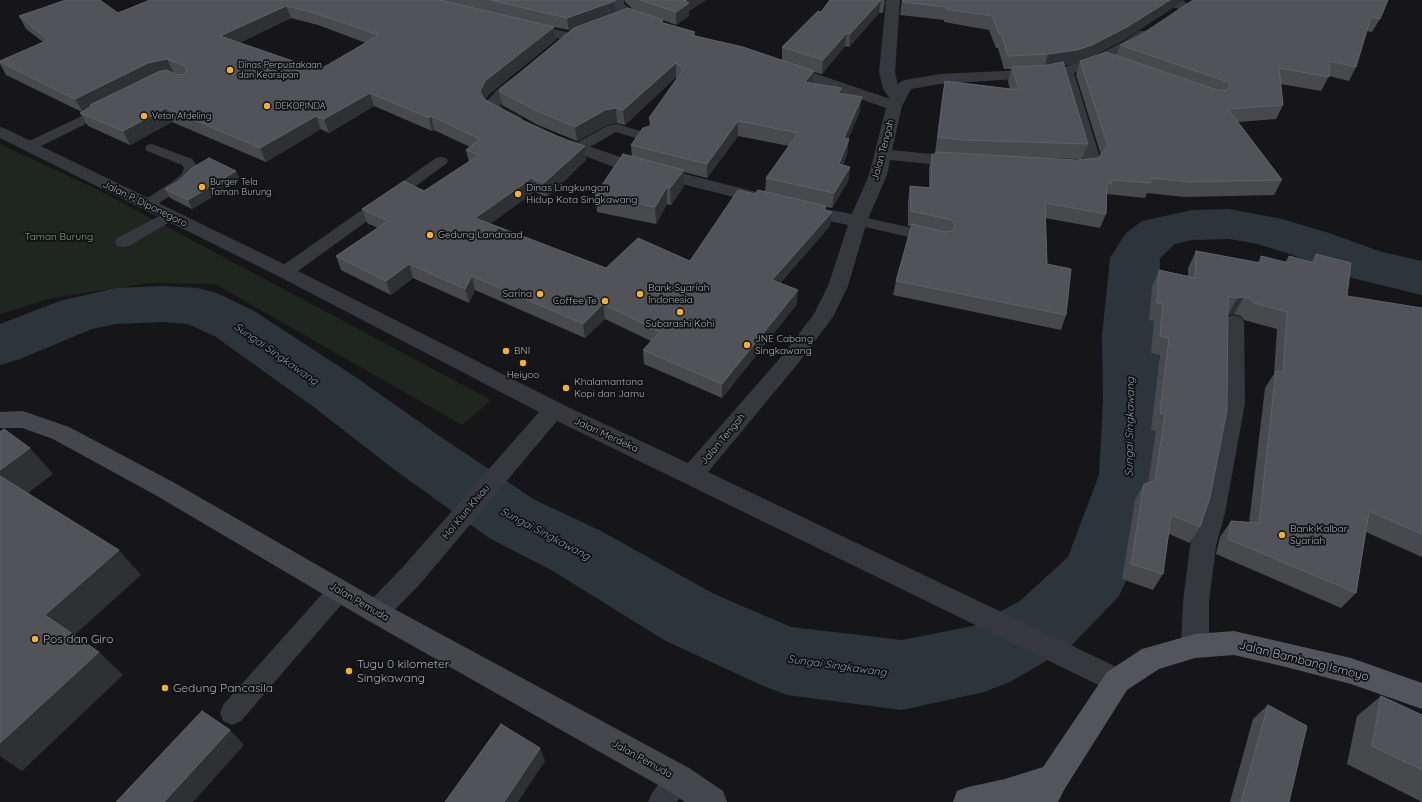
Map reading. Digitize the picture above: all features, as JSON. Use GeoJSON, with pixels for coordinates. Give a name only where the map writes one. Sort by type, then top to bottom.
{"type":"FeatureCollection","features":[{"type":"Feature","properties":{"kind":"main road","name":"Jalan Pemuda"},"geometry":{"type":"LineString","coordinates":[[0,420],[23,419],[61,433],[165,489],[376,612],[678,779],[712,802]]}},
{"type":"Feature","properties":{"kind":"main road","name":"Jalan Bambang Ismoyo"},"geometry":{"type":"LineString","coordinates":[[1048,790],[1117,680],[1152,658],[1195,646],[1234,643],[1286,654],[1351,671],[1422,696]]}},
{"type":"Feature","properties":{"kind":"main road"},"geometry":{"type":"LineString","coordinates":[[968,802],[1005,794],[1048,790]]}},
{"type":"Feature","properties":{"kind":"street"},"geometry":{"type":"LineString","coordinates":[[554,51],[570,37],[636,17],[619,7],[616,3],[617,0]]}},
{"type":"Feature","properties":{"kind":"street"},"geometry":{"type":"LineString","coordinates":[[893,0],[887,72],[891,89],[896,101]]}},
{"type":"Feature","properties":{"kind":"street"},"geometry":{"type":"LineString","coordinates":[[1163,0],[1192,3]]}},
{"type":"Feature","properties":{"kind":"street"},"geometry":{"type":"LineString","coordinates":[[896,101],[905,85],[925,80],[1044,74],[1066,71],[1106,62],[1128,45],[1192,3]]}},
{"type":"Feature","properties":{"kind":"street"},"geometry":{"type":"LineString","coordinates":[[516,24],[570,37]]}},
{"type":"Feature","properties":{"kind":"street"},"geometry":{"type":"LineString","coordinates":[[772,63],[896,101]]}},
{"type":"Feature","properties":{"kind":"street"},"geometry":{"type":"LineString","coordinates":[[533,69],[504,91],[492,104],[493,108],[538,132],[576,148],[620,163],[786,205],[858,221]]}},
{"type":"Feature","properties":{"kind":"street"},"geometry":{"type":"LineString","coordinates":[[1056,168],[1086,167],[1093,161],[1066,71]]}},
{"type":"Feature","properties":{"kind":"street","name":"Jalan Tengah"},"geometry":{"type":"LineString","coordinates":[[692,475],[789,361],[823,317],[838,286],[858,221],[878,175],[896,101]]}},
{"type":"Feature","properties":{"kind":"street","name":"Jalan P. Diponegoro"},"geometry":{"type":"LineString","coordinates":[[0,132],[288,273]]}},
{"type":"Feature","properties":{"kind":"street"},"geometry":{"type":"LineString","coordinates":[[883,154],[980,163]]}},
{"type":"Feature","properties":{"kind":"street","name":"Jalan Merdeka"},"geometry":{"type":"LineString","coordinates":[[288,273],[554,410],[692,475],[924,588],[1076,659],[1117,680]]}},
{"type":"Feature","properties":{"kind":"street"},"geometry":{"type":"LineString","coordinates":[[1195,646],[1196,602],[1203,546],[1213,513],[1234,403],[1234,322]]}},
{"type":"Feature","properties":{"kind":"street","name":"Hoi Kiun Khiau"},"geometry":{"type":"LineString","coordinates":[[376,612],[411,576],[554,410]]}},
{"type":"Feature","properties":{"kind":"lane"},"geometry":{"type":"LineString","coordinates":[[30,146],[119,102]]}},
{"type":"Feature","properties":{"kind":"lane"},"geometry":{"type":"LineString","coordinates":[[576,148],[612,129],[617,128],[645,137]]}},
{"type":"Feature","properties":{"kind":"lane"},"geometry":{"type":"LineString","coordinates":[[145,203],[154,200],[177,185],[188,176],[192,168],[187,162],[152,148]]}},
{"type":"Feature","properties":{"kind":"lane"},"geometry":{"type":"LineString","coordinates":[[288,273],[441,161]]}},
{"type":"Feature","properties":{"kind":"lane"},"geometry":{"type":"LineString","coordinates":[[123,242],[169,216]]}},
{"type":"Feature","properties":{"kind":"lane"},"geometry":{"type":"LineString","coordinates":[[858,221],[942,240]]}},
{"type":"Feature","properties":{"kind":"lane"},"geometry":{"type":"LineString","coordinates":[[232,713],[339,591]]}},
{"type":"Feature","properties":{"kind":"lane"},"geometry":{"type":"LineString","coordinates":[[661,802],[678,779]]}},
{"type":"Feature","properties":{"kind":"green space","name":"Taman Burung"},"geometry":{"type":"Polygon","coordinates":[[[0,144],[98,190],[491,400],[462,425],[215,284],[149,283],[52,298],[0,314],[0,144]]]}},
{"type":"Feature","properties":{"kind":"building"},"geometry":{"type":"Polygon","coordinates":[[[66,0],[100,0],[118,13],[150,0],[440,0],[554,27],[485,81],[480,91],[484,99],[522,120],[568,141],[585,146],[544,183],[532,178],[475,218],[606,268],[638,238],[690,261],[738,190],[755,194],[758,190],[826,206],[824,210],[832,212],[772,280],[798,290],[722,384],[643,350],[660,332],[603,304],[583,324],[472,276],[465,289],[409,264],[386,281],[336,256],[388,221],[362,209],[404,181],[424,191],[479,155],[466,150],[480,139],[431,116],[429,118],[370,93],[324,119],[316,116],[260,148],[166,108],[123,131],[80,113],[92,106],[90,105],[158,72],[166,70],[178,75],[185,74],[187,69],[185,66],[167,59],[148,63],[75,99],[0,62],[48,40],[19,16],[66,0]],[[286,6],[220,36],[319,70],[379,35],[314,13],[286,6]]]}},
{"type":"Feature","properties":{"kind":"building"},"geometry":{"type":"Polygon","coordinates":[[[490,0],[615,0],[615,1],[567,18],[490,0]]]}},
{"type":"Feature","properties":{"kind":"building"},"geometry":{"type":"Polygon","coordinates":[[[640,0],[687,0],[684,1],[689,3],[676,12],[640,0]]]}},
{"type":"Feature","properties":{"kind":"building"},"geometry":{"type":"Polygon","coordinates":[[[830,0],[881,0],[850,34],[847,33],[823,60],[782,47],[818,11],[821,12],[830,0]]]}},
{"type":"Feature","properties":{"kind":"building"},"geometry":{"type":"Polygon","coordinates":[[[903,0],[1170,0],[1127,27],[1092,45],[1077,50],[1048,54],[1008,56],[1001,34],[999,34],[992,16],[946,9],[947,7],[902,2],[903,0]]]}},
{"type":"Feature","properties":{"kind":"building"},"geometry":{"type":"Polygon","coordinates":[[[1193,0],[1388,0],[1380,19],[1371,17],[1356,67],[1330,61],[1329,77],[1279,68],[1283,105],[1228,109],[1282,180],[1191,182],[1150,178],[1151,183],[1111,180],[1111,184],[1107,183],[1106,214],[1045,203],[1047,264],[1071,269],[1066,315],[896,281],[912,224],[945,232],[952,231],[955,226],[952,220],[911,211],[910,186],[931,188],[932,154],[936,154],[936,152],[1076,160],[1098,158],[1108,146],[1080,61],[1106,52],[1217,90],[1228,90],[1230,85],[1228,82],[1120,45],[1139,36],[1193,0]]]}},
{"type":"Feature","properties":{"kind":"building"},"geometry":{"type":"Polygon","coordinates":[[[628,8],[663,20],[660,22],[695,32],[691,35],[743,47],[814,71],[805,82],[841,88],[839,93],[862,97],[844,138],[849,139],[839,164],[850,167],[834,193],[766,178],[798,133],[738,121],[707,164],[631,145],[643,128],[650,126],[652,122],[649,118],[683,70],[676,63],[623,110],[616,108],[605,110],[575,127],[535,110],[499,91],[574,28],[628,8]]]}},
{"type":"Feature","properties":{"kind":"building"},"geometry":{"type":"Polygon","coordinates":[[[1063,62],[1088,144],[961,140],[938,137],[945,81],[1019,90],[1012,67],[1048,65],[1063,62]]]}},
{"type":"Feature","properties":{"kind":"building"},"geometry":{"type":"Polygon","coordinates":[[[623,154],[684,170],[670,188],[667,187],[655,207],[595,195],[623,154]]]}},
{"type":"Feature","properties":{"kind":"building"},"geometry":{"type":"Polygon","coordinates":[[[209,158],[236,171],[188,200],[165,189],[179,181],[192,168],[209,158]]]}},
{"type":"Feature","properties":{"kind":"building"},"geometry":{"type":"Polygon","coordinates":[[[1196,251],[1261,263],[1261,256],[1289,263],[1289,256],[1315,263],[1316,254],[1351,263],[1347,296],[1422,308],[1422,534],[1369,511],[1356,593],[1228,539],[1231,521],[1259,523],[1276,371],[1283,373],[1287,312],[1254,303],[1251,299],[1244,297],[1237,298],[1228,296],[1227,410],[1210,497],[1200,527],[1171,515],[1163,574],[1131,564],[1144,484],[1155,481],[1165,414],[1160,413],[1169,338],[1160,336],[1163,304],[1157,303],[1159,270],[1195,278],[1196,251]]]}},
{"type":"Feature","properties":{"kind":"building"},"geometry":{"type":"Polygon","coordinates":[[[4,429],[30,448],[0,470],[0,432],[4,429]]]}},
{"type":"Feature","properties":{"kind":"building","name":"Pos dan Giro"},"geometry":{"type":"Polygon","coordinates":[[[0,476],[119,550],[45,615],[99,652],[0,743],[0,476]]]}},
{"type":"Feature","properties":{"kind":"building"},"geometry":{"type":"Polygon","coordinates":[[[1381,696],[1422,715],[1422,770],[1372,746],[1381,696]]]}},
{"type":"Feature","properties":{"kind":"building"},"geometry":{"type":"Polygon","coordinates":[[[1268,705],[1307,726],[1289,802],[1241,802],[1268,705]]]}},
{"type":"Feature","properties":{"kind":"building"},"geometry":{"type":"Polygon","coordinates":[[[202,711],[230,730],[164,802],[116,802],[202,711]]]}},
{"type":"Feature","properties":{"kind":"building"},"geometry":{"type":"Polygon","coordinates":[[[501,724],[540,748],[504,802],[445,802],[501,724]]]}},
{"type":"Feature","properties":{"kind":"waterway","name":"Sungai Singkawang"},"geometry":{"type":"LineString","coordinates":[[0,345],[79,314],[116,306],[162,304],[198,306],[235,324],[336,393],[413,450],[512,519],[577,551],[689,617],[787,661],[902,675],[984,658],[1045,624],[1095,575],[1131,475],[1133,402],[1130,336],[1135,258],[1144,244],[1159,232],[1192,225],[1229,224],[1265,230],[1311,244],[1370,266],[1422,278]]}},
{"type":"Feature","properties":{"kind":"place","name":"Dinas Perpustakaan dan Kearsipan"},"geometry":{"type":"Point","coordinates":[230,70]}},
{"type":"Feature","properties":{"kind":"place","name":"DEKOPINDA"},"geometry":{"type":"Point","coordinates":[267,106]}},
{"type":"Feature","properties":{"kind":"place","name":"Vetor Afdeling"},"geometry":{"type":"Point","coordinates":[144,116]}},
{"type":"Feature","properties":{"kind":"place","name":"Burger Tela Taman Burung"},"geometry":{"type":"Point","coordinates":[202,187]}},
{"type":"Feature","properties":{"kind":"place","name":"Dinas Lingkungan Hidup Kota Singkawang"},"geometry":{"type":"Point","coordinates":[518,194]}},
{"type":"Feature","properties":{"kind":"place","name":"Gedung Landraad"},"geometry":{"type":"Point","coordinates":[430,235]}},
{"type":"Feature","properties":{"kind":"place","name":"Sarina"},"geometry":{"type":"Point","coordinates":[540,294]}},
{"type":"Feature","properties":{"kind":"place","name":"Bank Syariah Indonesia"},"geometry":{"type":"Point","coordinates":[640,294]}},
{"type":"Feature","properties":{"kind":"place","name":"Coffee Te"},"geometry":{"type":"Point","coordinates":[605,301]}},
{"type":"Feature","properties":{"kind":"place","name":"Subarashi Kohi"},"geometry":{"type":"Point","coordinates":[680,312]}},
{"type":"Feature","properties":{"kind":"place","name":"JNE Cabang Singkawang"},"geometry":{"type":"Point","coordinates":[747,345]}},
{"type":"Feature","properties":{"kind":"place","name":"BNI"},"geometry":{"type":"Point","coordinates":[506,351]}},
{"type":"Feature","properties":{"kind":"place","name":"Heiyoo"},"geometry":{"type":"Point","coordinates":[523,363]}},
{"type":"Feature","properties":{"kind":"place","name":"Khalamantana Kopi dan Jamu"},"geometry":{"type":"Point","coordinates":[566,388]}},
{"type":"Feature","properties":{"kind":"place","name":"Bank Kalbar Syariah"},"geometry":{"type":"Point","coordinates":[1282,535]}},
{"type":"Feature","properties":{"kind":"place","name":"Pos dan Giro"},"geometry":{"type":"Point","coordinates":[35,639]}},
{"type":"Feature","properties":{"kind":"place","name":"Tugu 0 kilometer Singkawang"},"geometry":{"type":"Point","coordinates":[349,671]}},
{"type":"Feature","properties":{"kind":"place","name":"Gedung Pancasila"},"geometry":{"type":"Point","coordinates":[165,688]}}]}
